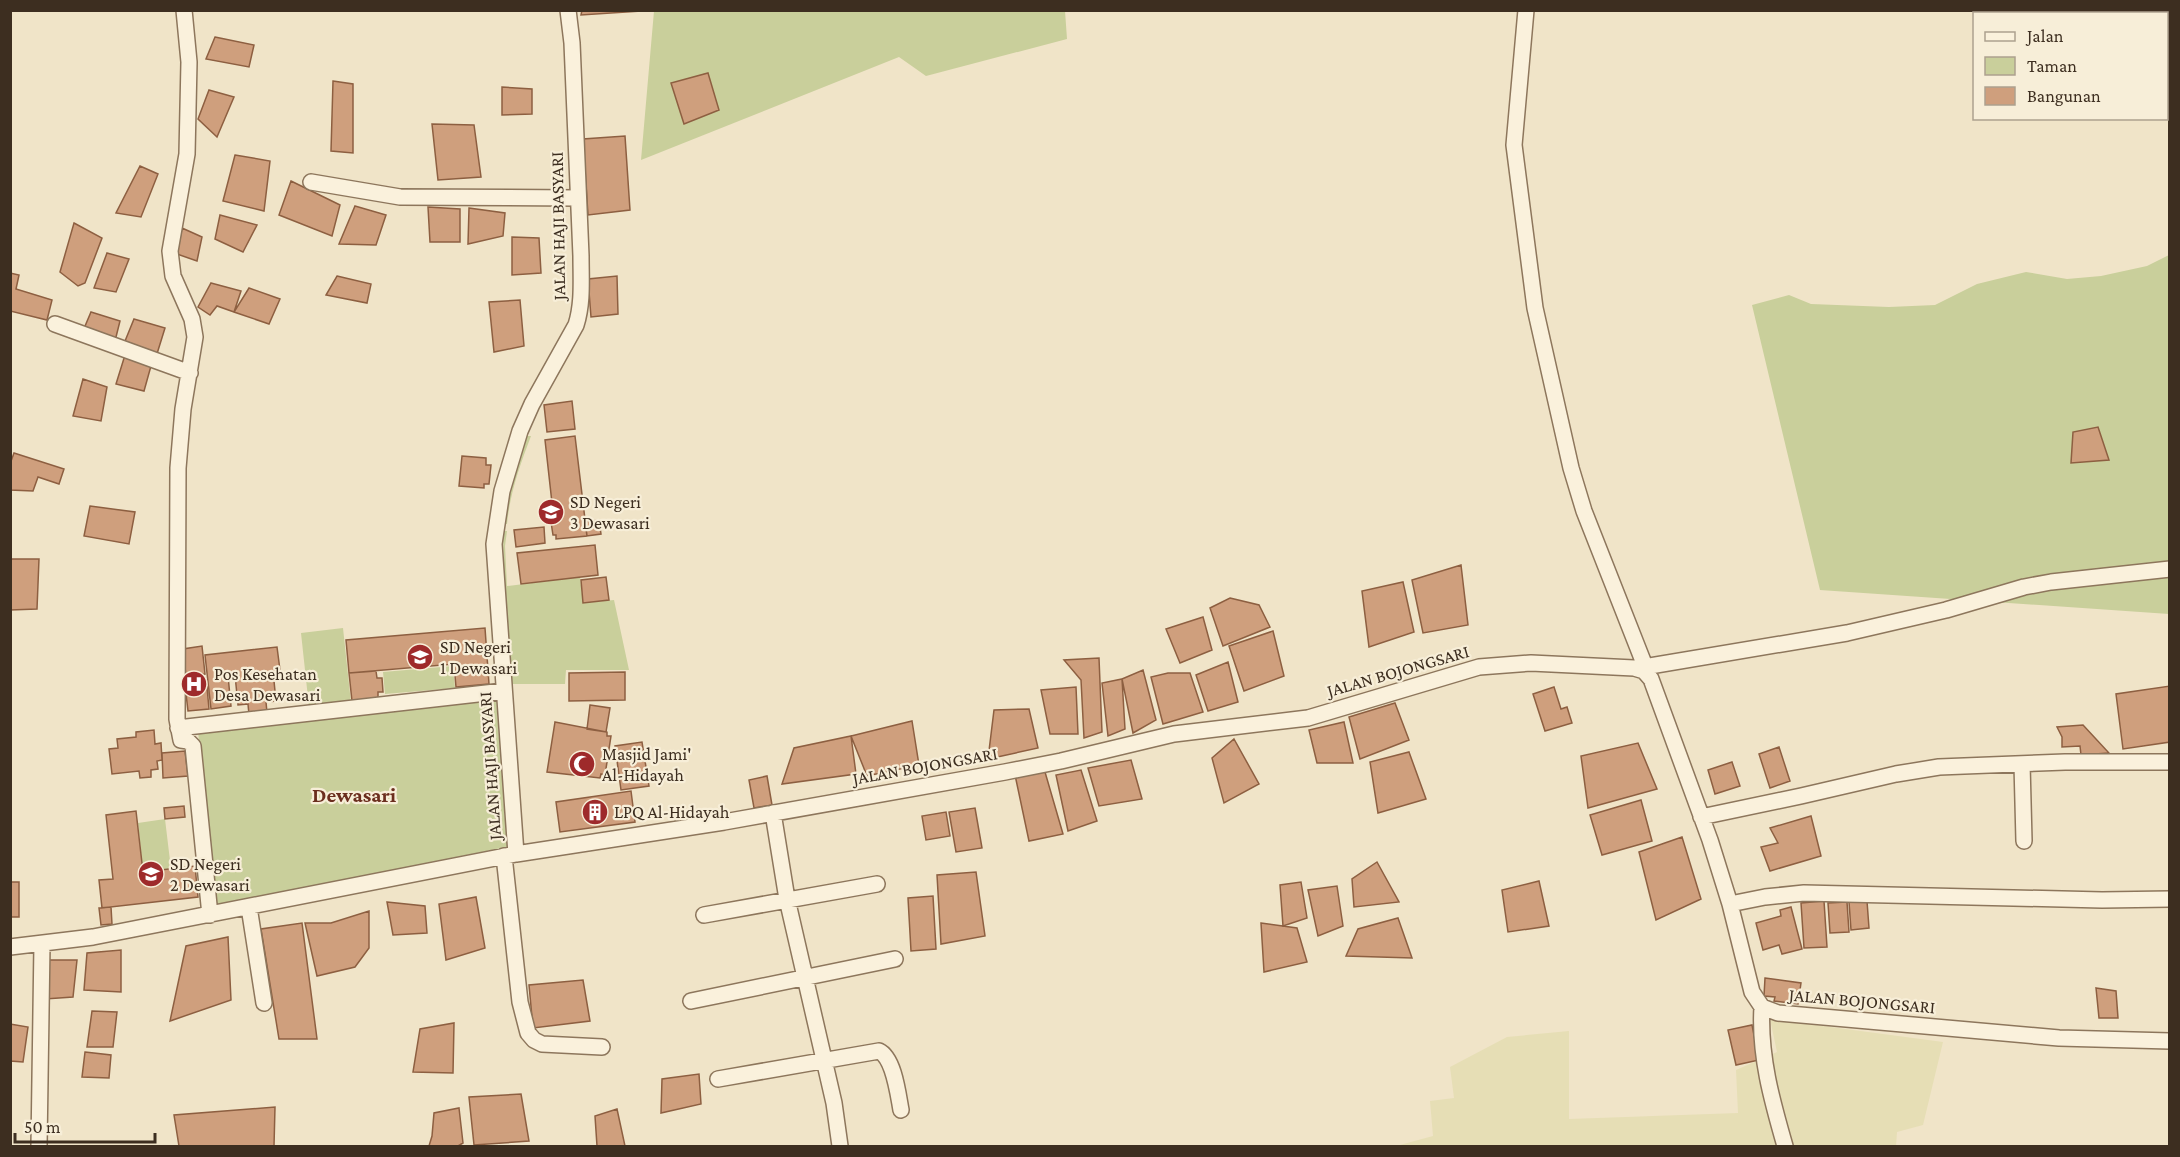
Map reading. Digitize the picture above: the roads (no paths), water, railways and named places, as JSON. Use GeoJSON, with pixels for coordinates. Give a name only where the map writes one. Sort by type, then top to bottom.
{"type":"FeatureCollection","features":[{"type":"Feature","properties":{"kind":"street"},"geometry":{"type":"LineString","coordinates":[[184,10],[189,62],[187,154],[170,251],[173,276],[195,328],[195,346],[183,409],[178,468],[178,728],[182,740],[194,746],[210,915]]}},
{"type":"Feature","properties":{"kind":"street","name":"JALAN HAJI BASYARI"},"geometry":{"type":"LineString","coordinates":[[568,10],[572,43],[582,289],[579,315],[576,325],[532,404],[508,464],[494,559],[504,691],[510,855],[520,1002],[528,1033],[534,1040],[542,1044],[602,1047]]}},
{"type":"Feature","properties":{"kind":"street"},"geometry":{"type":"LineString","coordinates":[[1526,10],[1516,102],[1515,159],[1535,308],[1571,468],[1644,669],[1847,633],[1946,610],[2033,585],[2169,569]]}},
{"type":"Feature","properties":{"kind":"street"},"geometry":{"type":"LineString","coordinates":[[311,182],[400,197],[578,198]]}},
{"type":"Feature","properties":{"kind":"street"},"geometry":{"type":"LineString","coordinates":[[55,324],[190,373]]}},
{"type":"Feature","properties":{"kind":"street","name":"JALAN BOJONGSARI"},"geometry":{"type":"LineString","coordinates":[[10,947],[42,944],[210,915],[510,855],[773,813],[1061,761],[1174,734],[1308,718],[1479,667],[1532,663],[1644,669],[1651,679],[1730,904],[1752,992],[1762,1007],[1778,1013],[2058,1038],[2169,1041]]}},
{"type":"Feature","properties":{"kind":"street"},"geometry":{"type":"LineString","coordinates":[[178,728],[504,691]]}},
{"type":"Feature","properties":{"kind":"street"},"geometry":{"type":"LineString","coordinates":[[1701,817],[1896,774],[1939,767],[2169,762]]}},
{"type":"Feature","properties":{"kind":"street"},"geometry":{"type":"LineString","coordinates":[[2022,764],[2024,842]]}},
{"type":"Feature","properties":{"kind":"street"},"geometry":{"type":"LineString","coordinates":[[773,813],[787,898],[834,1103],[840,1146]]}},
{"type":"Feature","properties":{"kind":"street"},"geometry":{"type":"LineString","coordinates":[[704,915],[787,898],[878,884]]}},
{"type":"Feature","properties":{"kind":"street"},"geometry":{"type":"LineString","coordinates":[[1730,904],[1786,893],[2102,900],[2169,899]]}},
{"type":"Feature","properties":{"kind":"street"},"geometry":{"type":"LineString","coordinates":[[249,907],[264,1003]]}},
{"type":"Feature","properties":{"kind":"street"},"geometry":{"type":"LineString","coordinates":[[39,1146],[42,944]]}},
{"type":"Feature","properties":{"kind":"street"},"geometry":{"type":"LineString","coordinates":[[691,1001],[895,958]]}},
{"type":"Feature","properties":{"kind":"street"},"geometry":{"type":"LineString","coordinates":[[1762,1007],[1761,1031],[1770,1093],[1785,1146]]}},
{"type":"Feature","properties":{"kind":"street"},"geometry":{"type":"LineString","coordinates":[[718,1079],[870,1051],[882,1052],[890,1061],[902,1110]]}},
{"type":"Feature","properties":{"kind":"place","name":"SD Negeri 3 Dewasari"},"geometry":{"type":"Point","coordinates":[551,512]}},
{"type":"Feature","properties":{"kind":"place","name":"SD Negeri 1 Dewasari"},"geometry":{"type":"Point","coordinates":[420,657]}},
{"type":"Feature","properties":{"kind":"place","name":"Pos Kesehatan Desa Dewasari"},"geometry":{"type":"Point","coordinates":[194,684]}},
{"type":"Feature","properties":{"kind":"place","name":"Masjid Jami' Al-Hidayah"},"geometry":{"type":"Point","coordinates":[582,764]}},
{"type":"Feature","properties":{"kind":"place","name":"LPQ Al-Hidayah"},"geometry":{"type":"Point","coordinates":[595,812]}},
{"type":"Feature","properties":{"kind":"place","name":"SD Negeri 2 Dewasari"},"geometry":{"type":"Point","coordinates":[151,874]}},
{"type":"Feature","properties":{"kind":"district","name":"Dewasari"},"geometry":{"type":"Point","coordinates":[354,795]}}]}
